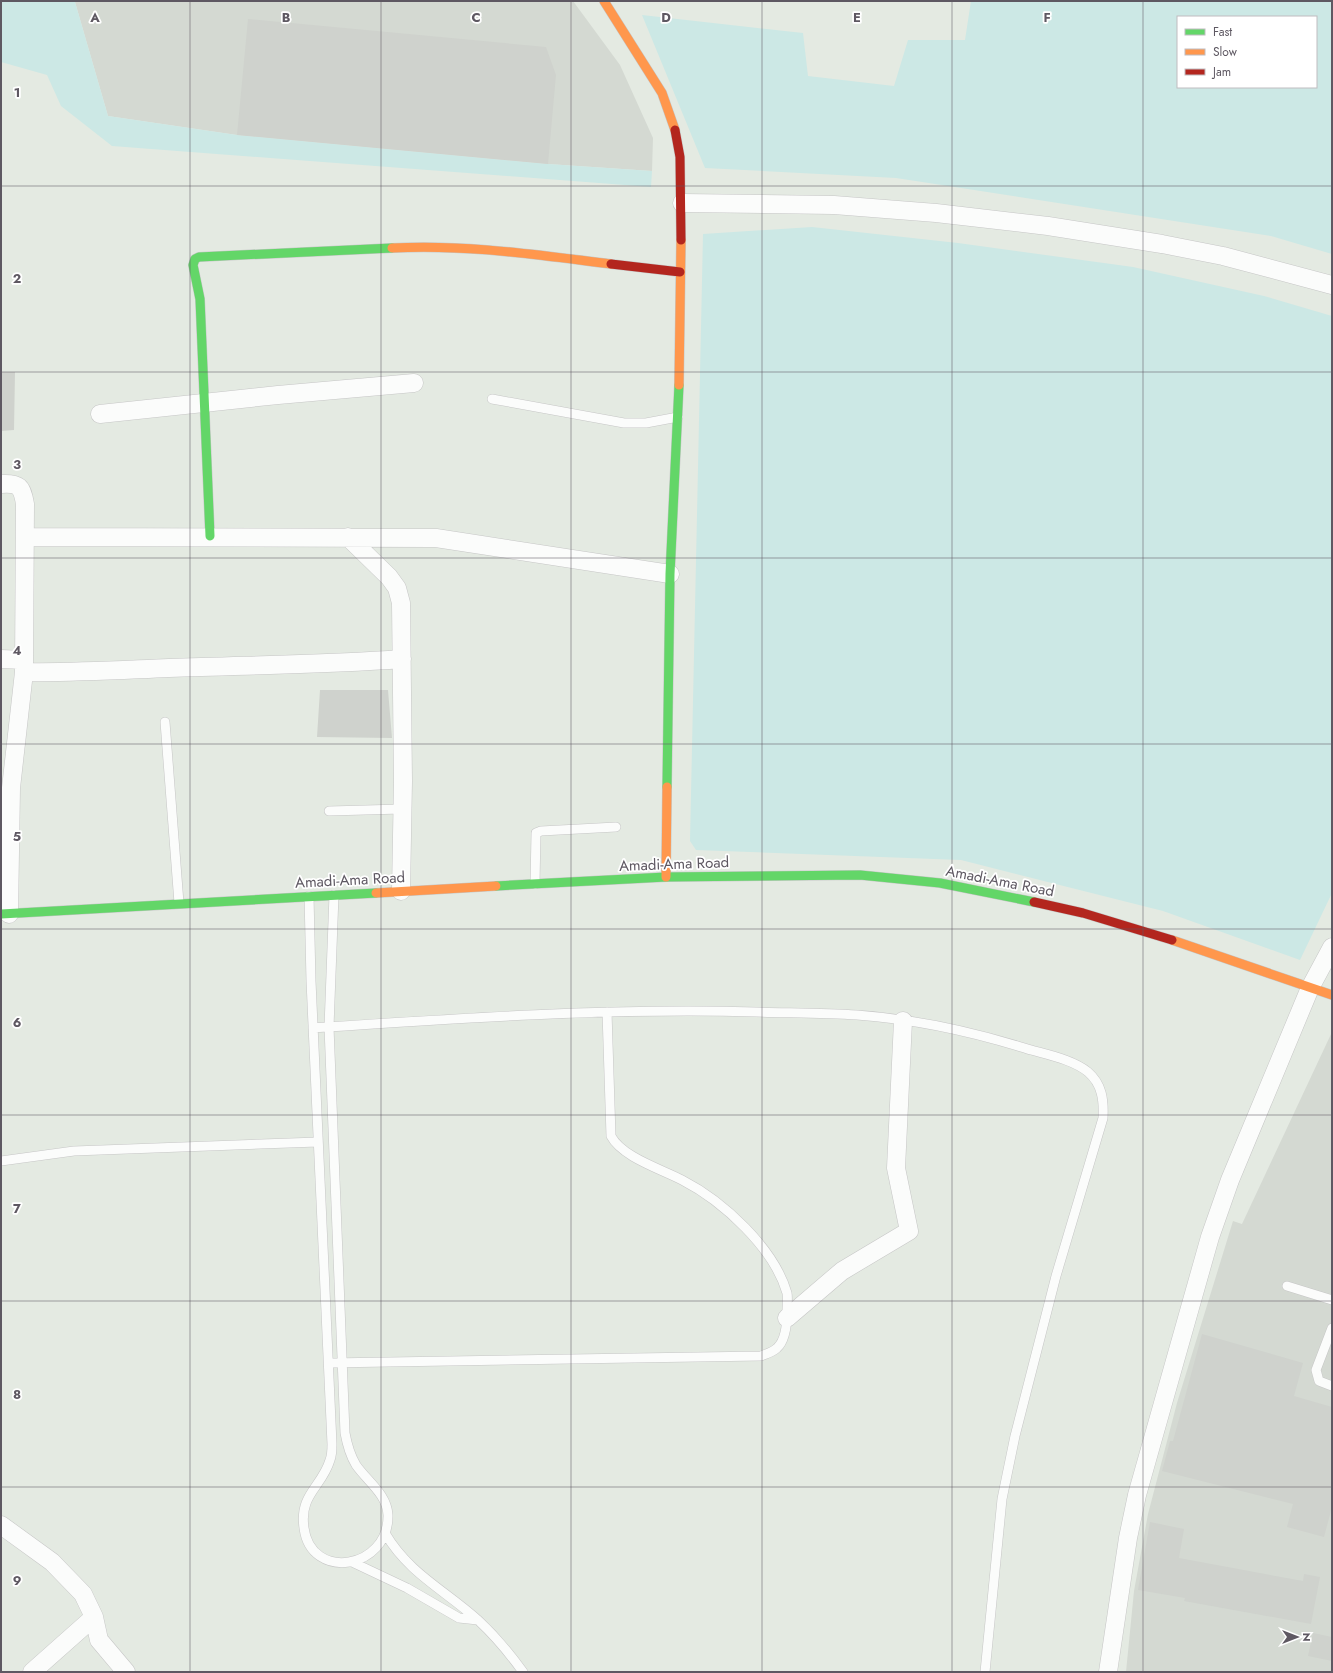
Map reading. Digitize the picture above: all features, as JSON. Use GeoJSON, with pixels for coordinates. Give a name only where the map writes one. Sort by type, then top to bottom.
{"type":"FeatureCollection","features":[{"type":"Feature","properties":{"kind":"street"},"geometry":{"type":"LineString","coordinates":[[604,1],[662,93],[677,134],[682,203],[678,416],[670,574],[666,877]]}},
{"type":"Feature","properties":{"kind":"street"},"geometry":{"type":"LineString","coordinates":[[682,203],[834,205],[936,213],[1048,226],[1162,244],[1223,256],[1332,285]]}},
{"type":"Feature","properties":{"kind":"street"},"geometry":{"type":"LineString","coordinates":[[210,536],[203,403],[200,299],[193,265],[195,259],[199,256],[432,246],[479,248],[680,272]]}},
{"type":"Feature","properties":{"kind":"street"},"geometry":{"type":"LineString","coordinates":[[100,414],[278,395],[414,383]]}},
{"type":"Feature","properties":{"kind":"street"},"geometry":{"type":"LineString","coordinates":[[1,484],[12,483],[19,486],[23,493],[25,537],[24,666],[11,788],[6,817],[5,914]]}},
{"type":"Feature","properties":{"kind":"street"},"geometry":{"type":"LineString","coordinates":[[25,537],[210,536],[436,538],[670,574]]}},
{"type":"Feature","properties":{"kind":"street"},"geometry":{"type":"LineString","coordinates":[[348,537],[389,577],[397,588],[401,603],[401,891]]}},
{"type":"Feature","properties":{"kind":"street"},"geometry":{"type":"LineString","coordinates":[[1,659],[24,666],[60,673],[169,668],[347,664],[402,659]]}},
{"type":"Feature","properties":{"kind":"street","name":"Amadi-Ama Road"},"geometry":{"type":"LineString","coordinates":[[5,914],[179,903],[666,877],[860,875],[940,883],[1010,896],[1083,913],[1167,938],[1332,996]]}},
{"type":"Feature","properties":{"kind":"street"},"geometry":{"type":"LineString","coordinates":[[1108,1672],[1126,1545],[1137,1495],[1210,1237],[1230,1180],[1310,988],[1332,947]]}},
{"type":"Feature","properties":{"kind":"street"},"geometry":{"type":"LineString","coordinates":[[787,1318],[842,1271],[909,1231],[896,1168],[903,1021]]}},
{"type":"Feature","properties":{"kind":"street"},"geometry":{"type":"LineString","coordinates":[[1,1525],[52,1562],[83,1594],[94,1617],[99,1640],[126,1672]]}},
{"type":"Feature","properties":{"kind":"street"},"geometry":{"type":"LineString","coordinates":[[32,1672],[94,1617]]}},
{"type":"Feature","properties":{"kind":"lane"},"geometry":{"type":"LineString","coordinates":[[492,399],[624,423],[646,423],[678,416]]}},
{"type":"Feature","properties":{"kind":"lane"},"geometry":{"type":"LineString","coordinates":[[165,722],[179,903]]}},
{"type":"Feature","properties":{"kind":"lane"},"geometry":{"type":"LineString","coordinates":[[330,811],[402,809]]}},
{"type":"Feature","properties":{"kind":"lane"},"geometry":{"type":"LineString","coordinates":[[535,884],[536,833],[541,831],[616,827]]}},
{"type":"Feature","properties":{"kind":"lane"},"geometry":{"type":"LineString","coordinates":[[309,896],[313,1028],[332,1444],[331,1459],[327,1468],[305,1502],[304,1530],[307,1541],[314,1551],[327,1560],[342,1564],[352,1562],[370,1554],[381,1543],[385,1533],[388,1514],[384,1499],[355,1463],[348,1446],[345,1433],[329,1026],[334,895]]}},
{"type":"Feature","properties":{"kind":"lane"},"geometry":{"type":"LineString","coordinates":[[313,1028],[555,1012],[688,1010],[859,1015],[940,1027],[1001,1042],[1070,1062],[1087,1071],[1101,1090],[1104,1104],[1103,1118],[1056,1276],[1015,1436],[1000,1515],[985,1672]]}},
{"type":"Feature","properties":{"kind":"lane"},"geometry":{"type":"LineString","coordinates":[[329,1363],[761,1356],[777,1348],[783,1338],[787,1318],[787,1294],[778,1270],[750,1232],[718,1204],[684,1180],[625,1152],[615,1144],[612,1136],[607,1012]]}},
{"type":"Feature","properties":{"kind":"lane"},"geometry":{"type":"LineString","coordinates":[[1,1161],[74,1151],[318,1142]]}},
{"type":"Feature","properties":{"kind":"lane"},"geometry":{"type":"LineString","coordinates":[[1287,1286],[1332,1300]]}},
{"type":"Feature","properties":{"kind":"lane"},"geometry":{"type":"LineString","coordinates":[[1332,1328],[1316,1370],[1319,1381],[1332,1386]]}},
{"type":"Feature","properties":{"kind":"lane"},"geometry":{"type":"LineString","coordinates":[[385,1533],[395,1551],[406,1562],[478,1620],[523,1672]]}},
{"type":"Feature","properties":{"kind":"lane"},"geometry":{"type":"LineString","coordinates":[[352,1562],[407,1588],[460,1618],[478,1620]]}},
{"type":"Feature","properties":{"kind":"shaded area"},"geometry":{"type":"Polygon","coordinates":[[[1,1],[77,1],[75,2],[108,116],[237,135],[548,164],[652,171],[651,187],[112,146],[61,106],[47,75],[1,62],[1,1]]]}},
{"type":"Feature","properties":{"kind":"shaded area"},"geometry":{"type":"Polygon","coordinates":[[[573,1],[620,65],[653,138],[652,171],[548,164],[237,135],[108,116],[75,2],[573,1]]]}},
{"type":"Feature","properties":{"kind":"shaded area"},"geometry":{"type":"Polygon","coordinates":[[[971,1],[1332,1],[1332,254],[1271,236],[896,178],[705,168],[642,15],[803,33],[808,76],[894,86],[908,40],[965,40],[971,1]]]}},
{"type":"Feature","properties":{"kind":"shaded area"},"geometry":{"type":"Polygon","coordinates":[[[812,227],[958,243],[1133,267],[1264,296],[1332,316],[1332,893],[1300,960],[1163,911],[961,860],[696,850],[690,841],[703,234],[812,227]]]}},
{"type":"Feature","properties":{"kind":"shaded area"},"geometry":{"type":"Polygon","coordinates":[[[1332,1032],[1332,1672],[1126,1672],[1134,1591],[1148,1514],[1177,1403],[1233,1221],[1242,1224],[1332,1032]]]}},
{"type":"Feature","properties":{"kind":"building"},"geometry":{"type":"Polygon","coordinates":[[[248,19],[546,47],[556,75],[548,164],[237,135],[248,19]]]}},
{"type":"Feature","properties":{"kind":"building"},"geometry":{"type":"Polygon","coordinates":[[[1,372],[15,372],[14,430],[1,431],[1,372]]]}},
{"type":"Feature","properties":{"kind":"building"},"geometry":{"type":"Polygon","coordinates":[[[320,690],[388,690],[392,738],[317,737],[320,690]]]}},
{"type":"Feature","properties":{"kind":"building"},"geometry":{"type":"Polygon","coordinates":[[[1202,1334],[1303,1363],[1294,1396],[1332,1407],[1332,1507],[1324,1537],[1287,1527],[1293,1504],[1162,1471],[1170,1441],[1173,1441],[1202,1334]]]}},
{"type":"Feature","properties":{"kind":"building"},"geometry":{"type":"Polygon","coordinates":[[[1150,1522],[1184,1529],[1179,1558],[1303,1581],[1304,1574],[1320,1577],[1311,1624],[1184,1601],[1185,1598],[1138,1590],[1150,1522]]]}},
{"type":"Feature","properties":{"kind":"building"},"geometry":{"type":"Polygon","coordinates":[[[1313,1633],[1332,1637],[1332,1661],[1308,1656],[1313,1633]]]}},
{"type":"Feature","properties":{"kind":"traffic: fast"},"geometry":{"type":"LineString","coordinates":[[210,536],[200,299],[193,265],[195,259],[199,257],[392,248]]}},
{"type":"Feature","properties":{"kind":"traffic: fast"},"geometry":{"type":"LineString","coordinates":[[667,787],[670,574],[679,385]]}},
{"type":"Feature","properties":{"kind":"traffic: fast"},"geometry":{"type":"LineString","coordinates":[[496,886],[666,877],[860,875],[940,883],[1034,902]]}},
{"type":"Feature","properties":{"kind":"traffic: fast"},"geometry":{"type":"LineString","coordinates":[[1,914],[376,893]]}},
{"type":"Feature","properties":{"kind":"traffic: slow"},"geometry":{"type":"LineString","coordinates":[[604,1],[662,93],[675,130]]}},
{"type":"Feature","properties":{"kind":"traffic: slow"},"geometry":{"type":"LineString","coordinates":[[679,385],[681,240]]}},
{"type":"Feature","properties":{"kind":"traffic: slow"},"geometry":{"type":"LineString","coordinates":[[392,248],[420,247],[502,251],[611,264]]}},
{"type":"Feature","properties":{"kind":"traffic: slow"},"geometry":{"type":"LineString","coordinates":[[666,877],[667,787]]}},
{"type":"Feature","properties":{"kind":"traffic: slow"},"geometry":{"type":"LineString","coordinates":[[376,893],[496,886]]}},
{"type":"Feature","properties":{"kind":"traffic: slow"},"geometry":{"type":"LineString","coordinates":[[1172,940],[1332,995]]}},
{"type":"Feature","properties":{"kind":"traffic: jam"},"geometry":{"type":"LineString","coordinates":[[675,130],[680,157],[681,240]]}},
{"type":"Feature","properties":{"kind":"traffic: jam"},"geometry":{"type":"LineString","coordinates":[[611,264],[680,272]]}},
{"type":"Feature","properties":{"kind":"traffic: jam"},"geometry":{"type":"LineString","coordinates":[[1034,902],[1083,913],[1172,940]]}}]}
